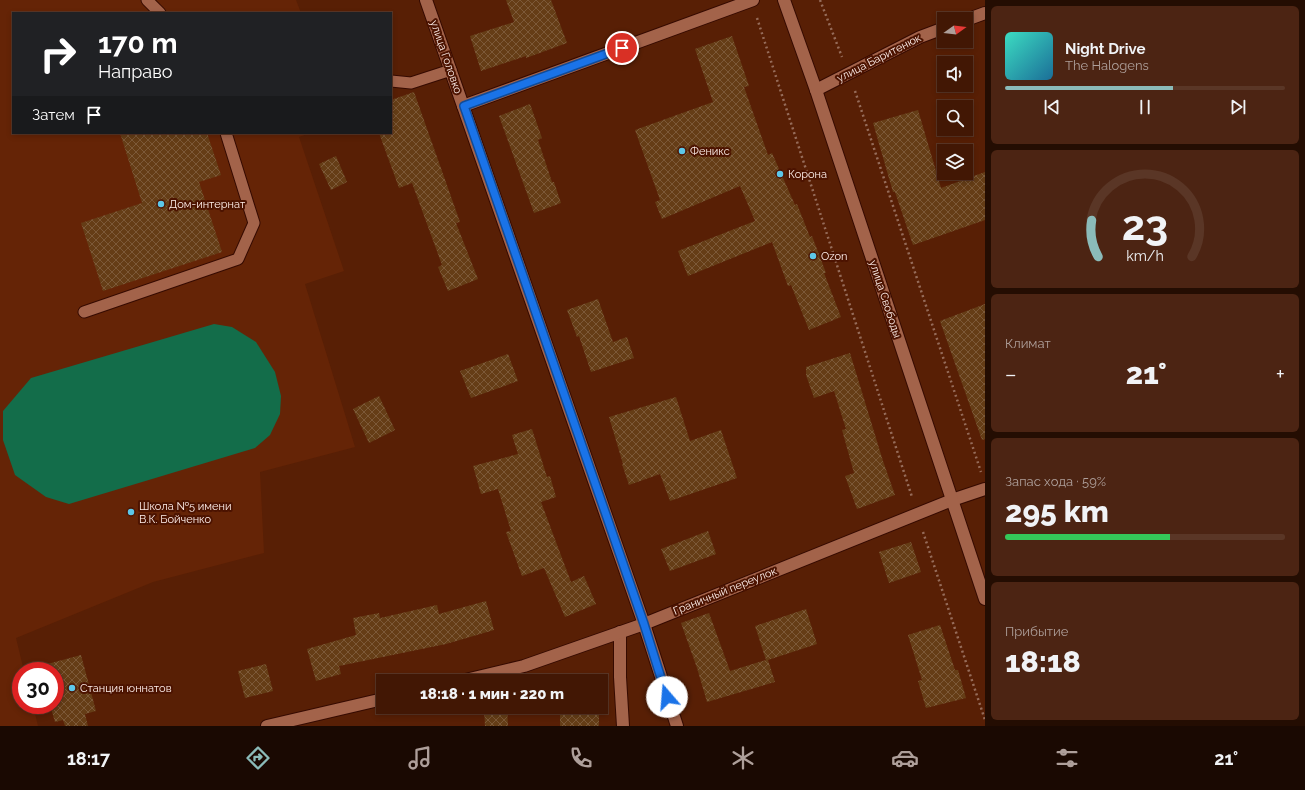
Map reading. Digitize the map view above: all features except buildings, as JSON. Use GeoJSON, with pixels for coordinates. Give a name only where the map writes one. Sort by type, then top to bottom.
{"type":"FeatureCollection","features":[{"type":"Feature","properties":{"kind":"street","name":"улица Головко"},"geometry":{"type":"LineString","coordinates":[[426,0],[644,624],[676,726]]}},
{"type":"Feature","properties":{"kind":"street"},"geometry":{"type":"LineString","coordinates":[[464,106],[752,0]]}},
{"type":"Feature","properties":{"kind":"street","name":"улица Свободы"},"geometry":{"type":"LineString","coordinates":[[784,0],[816,90],[985,598]]}},
{"type":"Feature","properties":{"kind":"street"},"geometry":{"type":"LineString","coordinates":[[973,17],[985,13]]}},
{"type":"Feature","properties":{"kind":"street","name":"улица Баритенюк"},"geometry":{"type":"LineString","coordinates":[[816,90],[920,37],[937,31]]}},
{"type":"Feature","properties":{"kind":"street","name":"Граничный переулок"},"geometry":{"type":"LineString","coordinates":[[490,674],[524,666],[644,624],[918,515],[952,500],[984,483]]}},
{"type":"Feature","properties":{"kind":"street"},"geometry":{"type":"LineString","coordinates":[[620,632],[620,677],[623,726]]}},
{"type":"Feature","properties":{"kind":"street"},"geometry":{"type":"LineString","coordinates":[[267,726],[376,701]]}},
{"type":"Feature","properties":{"kind":"lane"},"geometry":{"type":"LineString","coordinates":[[147,0],[159,12]]}},
{"type":"Feature","properties":{"kind":"lane"},"geometry":{"type":"LineString","coordinates":[[392,81],[411,83],[451,70]]}},
{"type":"Feature","properties":{"kind":"lane"},"geometry":{"type":"LineString","coordinates":[[84,312],[238,259],[254,223],[226,134]]}},
{"type":"Feature","properties":{"kind":"path"},"geometry":{"type":"LineString","coordinates":[[752,0],[985,720]]}},
{"type":"Feature","properties":{"kind":"path"},"geometry":{"type":"LineString","coordinates":[[820,0],[859,102],[984,483]]}},
{"type":"Feature","properties":{"kind":"shaded area"},"geometry":{"type":"Polygon","coordinates":[[[0,0],[296,0],[301,12],[12,12],[12,134],[307,134],[299,137],[344,271],[305,284],[355,447],[260,472],[264,553],[153,582],[16,638],[22,662],[12,662],[12,714],[35,714],[38,726],[0,726],[0,0]]]}},
{"type":"Feature","properties":{"kind":"green space"},"geometry":{"type":"Polygon","coordinates":[[[214,324],[232,327],[256,342],[275,372],[281,396],[280,414],[270,435],[255,448],[69,504],[46,497],[15,475],[3,440],[3,411],[31,378],[214,324]]]}},
{"type":"Feature","properties":{"kind":"place","name":"Феникс"},"geometry":{"type":"Point","coordinates":[682,151]}},
{"type":"Feature","properties":{"kind":"place","name":"Корона"},"geometry":{"type":"Point","coordinates":[780,174]}},
{"type":"Feature","properties":{"kind":"place","name":"Дом-интернат"},"geometry":{"type":"Point","coordinates":[161,204]}},
{"type":"Feature","properties":{"kind":"place","name":"Ozon"},"geometry":{"type":"Point","coordinates":[813,256]}},
{"type":"Feature","properties":{"kind":"place","name":"Школа №5 имени В.К. Бойченко"},"geometry":{"type":"Point","coordinates":[131,512]}},
{"type":"Feature","properties":{"kind":"place","name":"Станция юннатов"},"geometry":{"type":"Point","coordinates":[72,688]}},
{"type":"Feature","properties":{"kind":"route"},"geometry":{"type":"LineString","coordinates":[[622,48],[464,106],[644,624],[667,697]]}}]}
